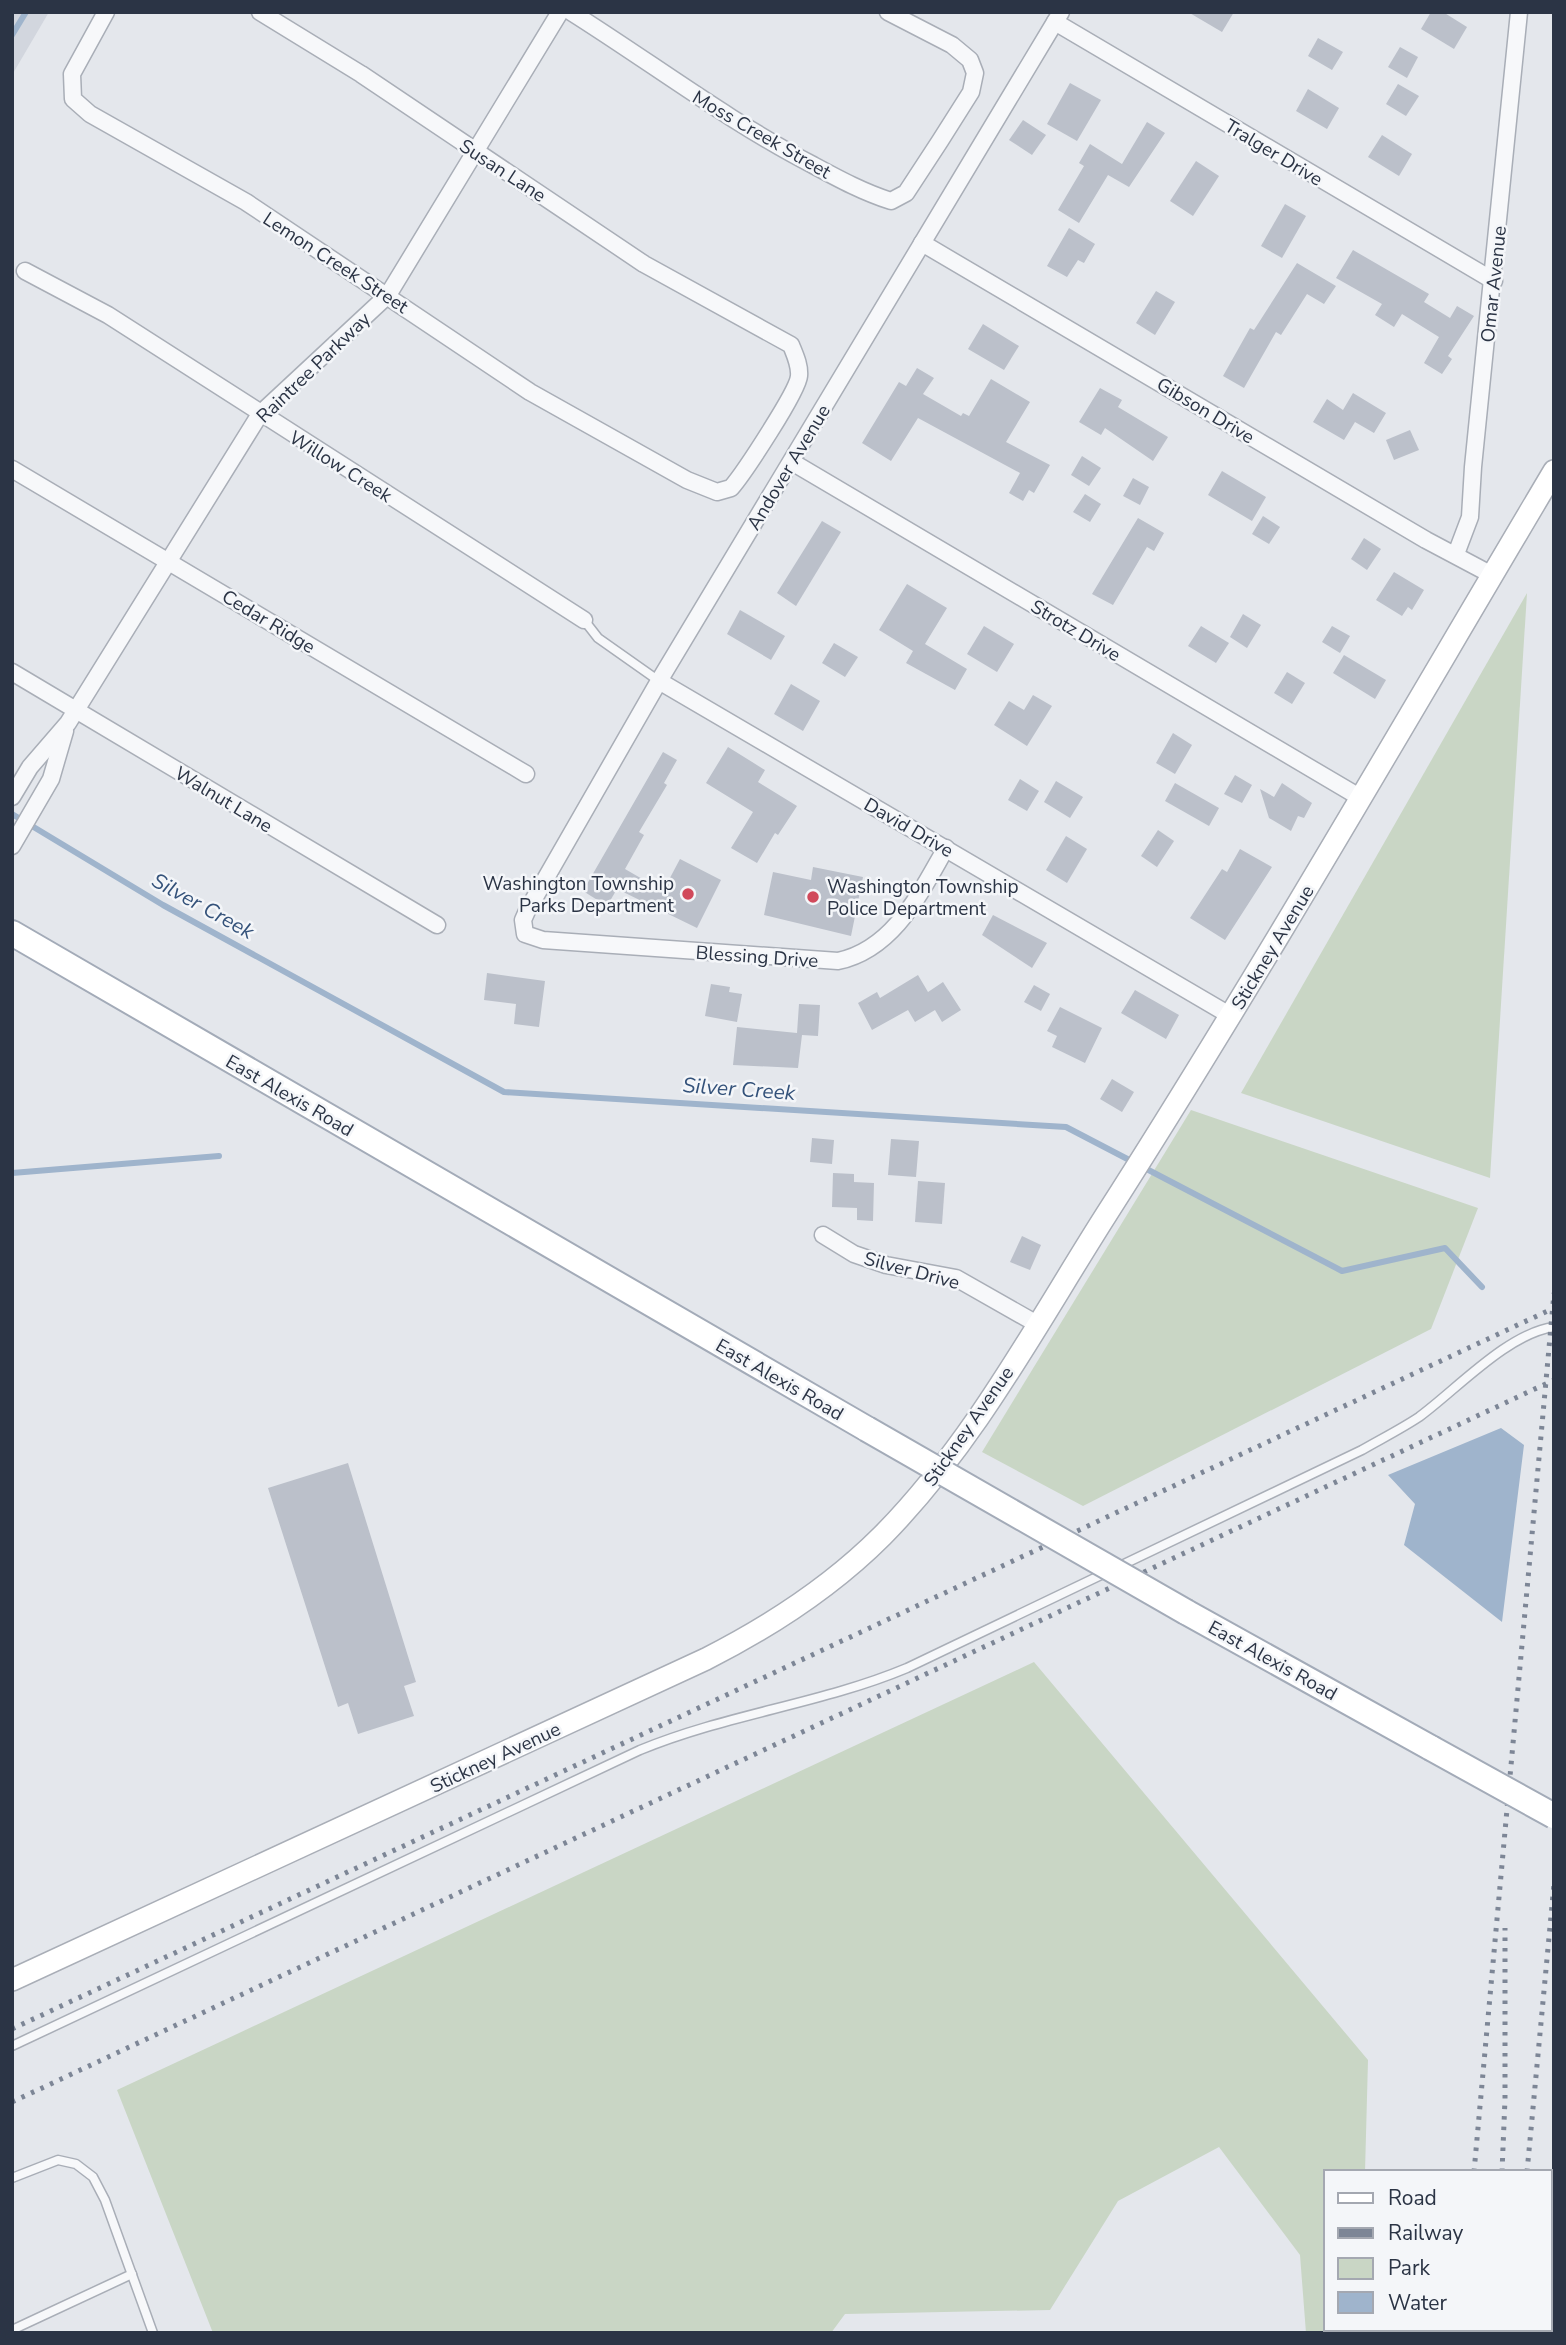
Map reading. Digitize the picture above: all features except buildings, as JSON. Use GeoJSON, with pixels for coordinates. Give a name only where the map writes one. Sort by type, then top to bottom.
{"type":"FeatureCollection","features":[{"type":"Feature","properties":{"kind":"main road","name":"East Alexis Road"},"geometry":{"type":"LineString","coordinates":[[12,933],[1186,1612],[1554,1816]]}},
{"type":"Feature","properties":{"kind":"street","name":"Susan Lane"},"geometry":{"type":"LineString","coordinates":[[260,12],[361,74],[644,264],[791,345],[797,358],[799,379],[766,438],[732,488],[717,492],[669,470]]}},
{"type":"Feature","properties":{"kind":"street","name":"Raintree Parkway"},"geometry":{"type":"LineString","coordinates":[[12,797],[30,767],[72,717],[260,414],[388,295],[560,12]]}},
{"type":"Feature","properties":{"kind":"street","name":"Moss Creek Street"},"geometry":{"type":"LineString","coordinates":[[571,12],[723,114],[869,194],[891,201],[906,193],[971,92],[975,73],[970,60],[952,45],[888,12]]}},
{"type":"Feature","properties":{"kind":"street","name":"Omar Avenue"},"geometry":{"type":"LineString","coordinates":[[1456,554],[1472,505],[1473,467],[1494,281],[1518,12]]}},
{"type":"Feature","properties":{"kind":"street","name":"Lemon Creek Street"},"geometry":{"type":"LineString","coordinates":[[102,17],[72,74],[73,99],[90,114],[186,166],[388,295],[530,391],[669,470]]}},
{"type":"Feature","properties":{"kind":"street","name":"Tralger Drive"},"geometry":{"type":"LineString","coordinates":[[1058,17],[1494,281]]}},
{"type":"Feature","properties":{"kind":"street","name":"Andover Avenue"},"geometry":{"type":"LineString","coordinates":[[522,926],[527,911],[659,681],[1058,17]]}},
{"type":"Feature","properties":{"kind":"street","name":"Gibson Drive"},"geometry":{"type":"LineString","coordinates":[[922,243],[1426,540],[1492,575]]}},
{"type":"Feature","properties":{"kind":"street","name":"Willow Creek"},"geometry":{"type":"LineString","coordinates":[[25,271],[108,315],[584,620]]}},
{"type":"Feature","properties":{"kind":"street","name":"Strotz Drive"},"geometry":{"type":"LineString","coordinates":[[792,462],[1361,797]]}},
{"type":"Feature","properties":{"kind":"street","name":"Cedar Ridge"},"geometry":{"type":"LineString","coordinates":[[12,469],[526,774]]}},
{"type":"Feature","properties":{"kind":"street","name":"Stickney Avenue"},"geometry":{"type":"LineString","coordinates":[[12,1980],[746,1639],[786,1615],[852,1565],[937,1475],[984,1409],[1231,1016],[1554,471]]}},
{"type":"Feature","properties":{"kind":"street","name":"Walnut Lane"},"geometry":{"type":"LineString","coordinates":[[12,672],[72,717],[437,925]]}},
{"type":"Feature","properties":{"kind":"street","name":"David Drive"},"geometry":{"type":"LineString","coordinates":[[659,681],[1231,1016]]}},
{"type":"Feature","properties":{"kind":"street","name":"Raintree Parkway"},"geometry":{"type":"LineString","coordinates":[[12,846],[51,779],[72,717]]}},
{"type":"Feature","properties":{"kind":"street","name":"Blessing Drive"},"geometry":{"type":"LineString","coordinates":[[522,926],[525,934],[543,940],[838,961],[871,947],[899,923],[946,848]]}},
{"type":"Feature","properties":{"kind":"street","name":"Silver Drive"},"geometry":{"type":"LineString","coordinates":[[824,1235],[854,1254],[886,1265],[956,1278],[1037,1324]]}},
{"type":"Feature","properties":{"kind":"lane"},"geometry":{"type":"LineString","coordinates":[[584,620],[598,638],[659,681]]}},
{"type":"Feature","properties":{"kind":"lane"},"geometry":{"type":"LineString","coordinates":[[12,2046],[640,1750],[676,1735],[733,1718],[867,1685],[907,1668],[1362,1451],[1418,1418],[1508,1348],[1532,1333],[1554,1327]]}},
{"type":"Feature","properties":{"kind":"lane"},"geometry":{"type":"LineString","coordinates":[[12,2178],[58,2160],[76,2164],[93,2177],[105,2200],[153,2333]]}},
{"type":"Feature","properties":{"kind":"lane"},"geometry":{"type":"LineString","coordinates":[[12,2330],[132,2274]]}},
{"type":"Feature","properties":{"kind":"shaded area"},"geometry":{"type":"Polygon","coordinates":[[[12,12],[49,12],[12,75],[12,12]]]}},
{"type":"Feature","properties":{"kind":"green space"},"geometry":{"type":"Polygon","coordinates":[[[1527,593],[1490,1178],[1241,1093],[1527,593]]]}},
{"type":"Feature","properties":{"kind":"green space"},"geometry":{"type":"Polygon","coordinates":[[[1191,1110],[1478,1208],[1431,1329],[1083,1506],[982,1452],[1191,1110]]]}},
{"type":"Feature","properties":{"kind":"green space"},"geometry":{"type":"Polygon","coordinates":[[[1034,1662],[1368,2060],[1365,2170],[1324,2170],[1324,2331],[1360,2331],[1306,2333],[1300,2255],[1219,2147],[1118,2201],[1050,2310],[845,2314],[831,2333],[213,2333],[117,2090],[1034,1662]]]}},
{"type":"Feature","properties":{"kind":"water"},"geometry":{"type":"Polygon","coordinates":[[[1501,1428],[1524,1445],[1502,1622],[1404,1545],[1415,1504],[1388,1475],[1501,1428]]]}},
{"type":"Feature","properties":{"kind":"waterway"},"geometry":{"type":"LineString","coordinates":[[12,35],[26,12]]}},
{"type":"Feature","properties":{"kind":"waterway","name":"Silver Creek"},"geometry":{"type":"LineString","coordinates":[[12,814],[163,905],[504,1092],[1066,1127],[1342,1271],[1445,1248],[1482,1287]]}},
{"type":"Feature","properties":{"kind":"waterway"},"geometry":{"type":"LineString","coordinates":[[12,1173],[219,1156]]}},
{"type":"Feature","properties":{"kind":"railway"},"geometry":{"type":"LineString","coordinates":[[1474,2170],[1554,1293]]}},
{"type":"Feature","properties":{"kind":"railway"},"geometry":{"type":"LineString","coordinates":[[12,2029],[1554,1308]]}},
{"type":"Feature","properties":{"kind":"railway"},"geometry":{"type":"LineString","coordinates":[[12,2102],[1554,1380]]}},
{"type":"Feature","properties":{"kind":"railway"},"geometry":{"type":"LineString","coordinates":[[1527,2170],[1554,1884]]}},
{"type":"Feature","properties":{"kind":"railway"},"geometry":{"type":"LineString","coordinates":[[1502,2170],[1505,1928]]}},
{"type":"Feature","properties":{"kind":"place","name":"Washington Township Parks Department"},"geometry":{"type":"Point","coordinates":[688,894]}},
{"type":"Feature","properties":{"kind":"place","name":"Washington Township Police Department"},"geometry":{"type":"Point","coordinates":[813,897]}}]}
